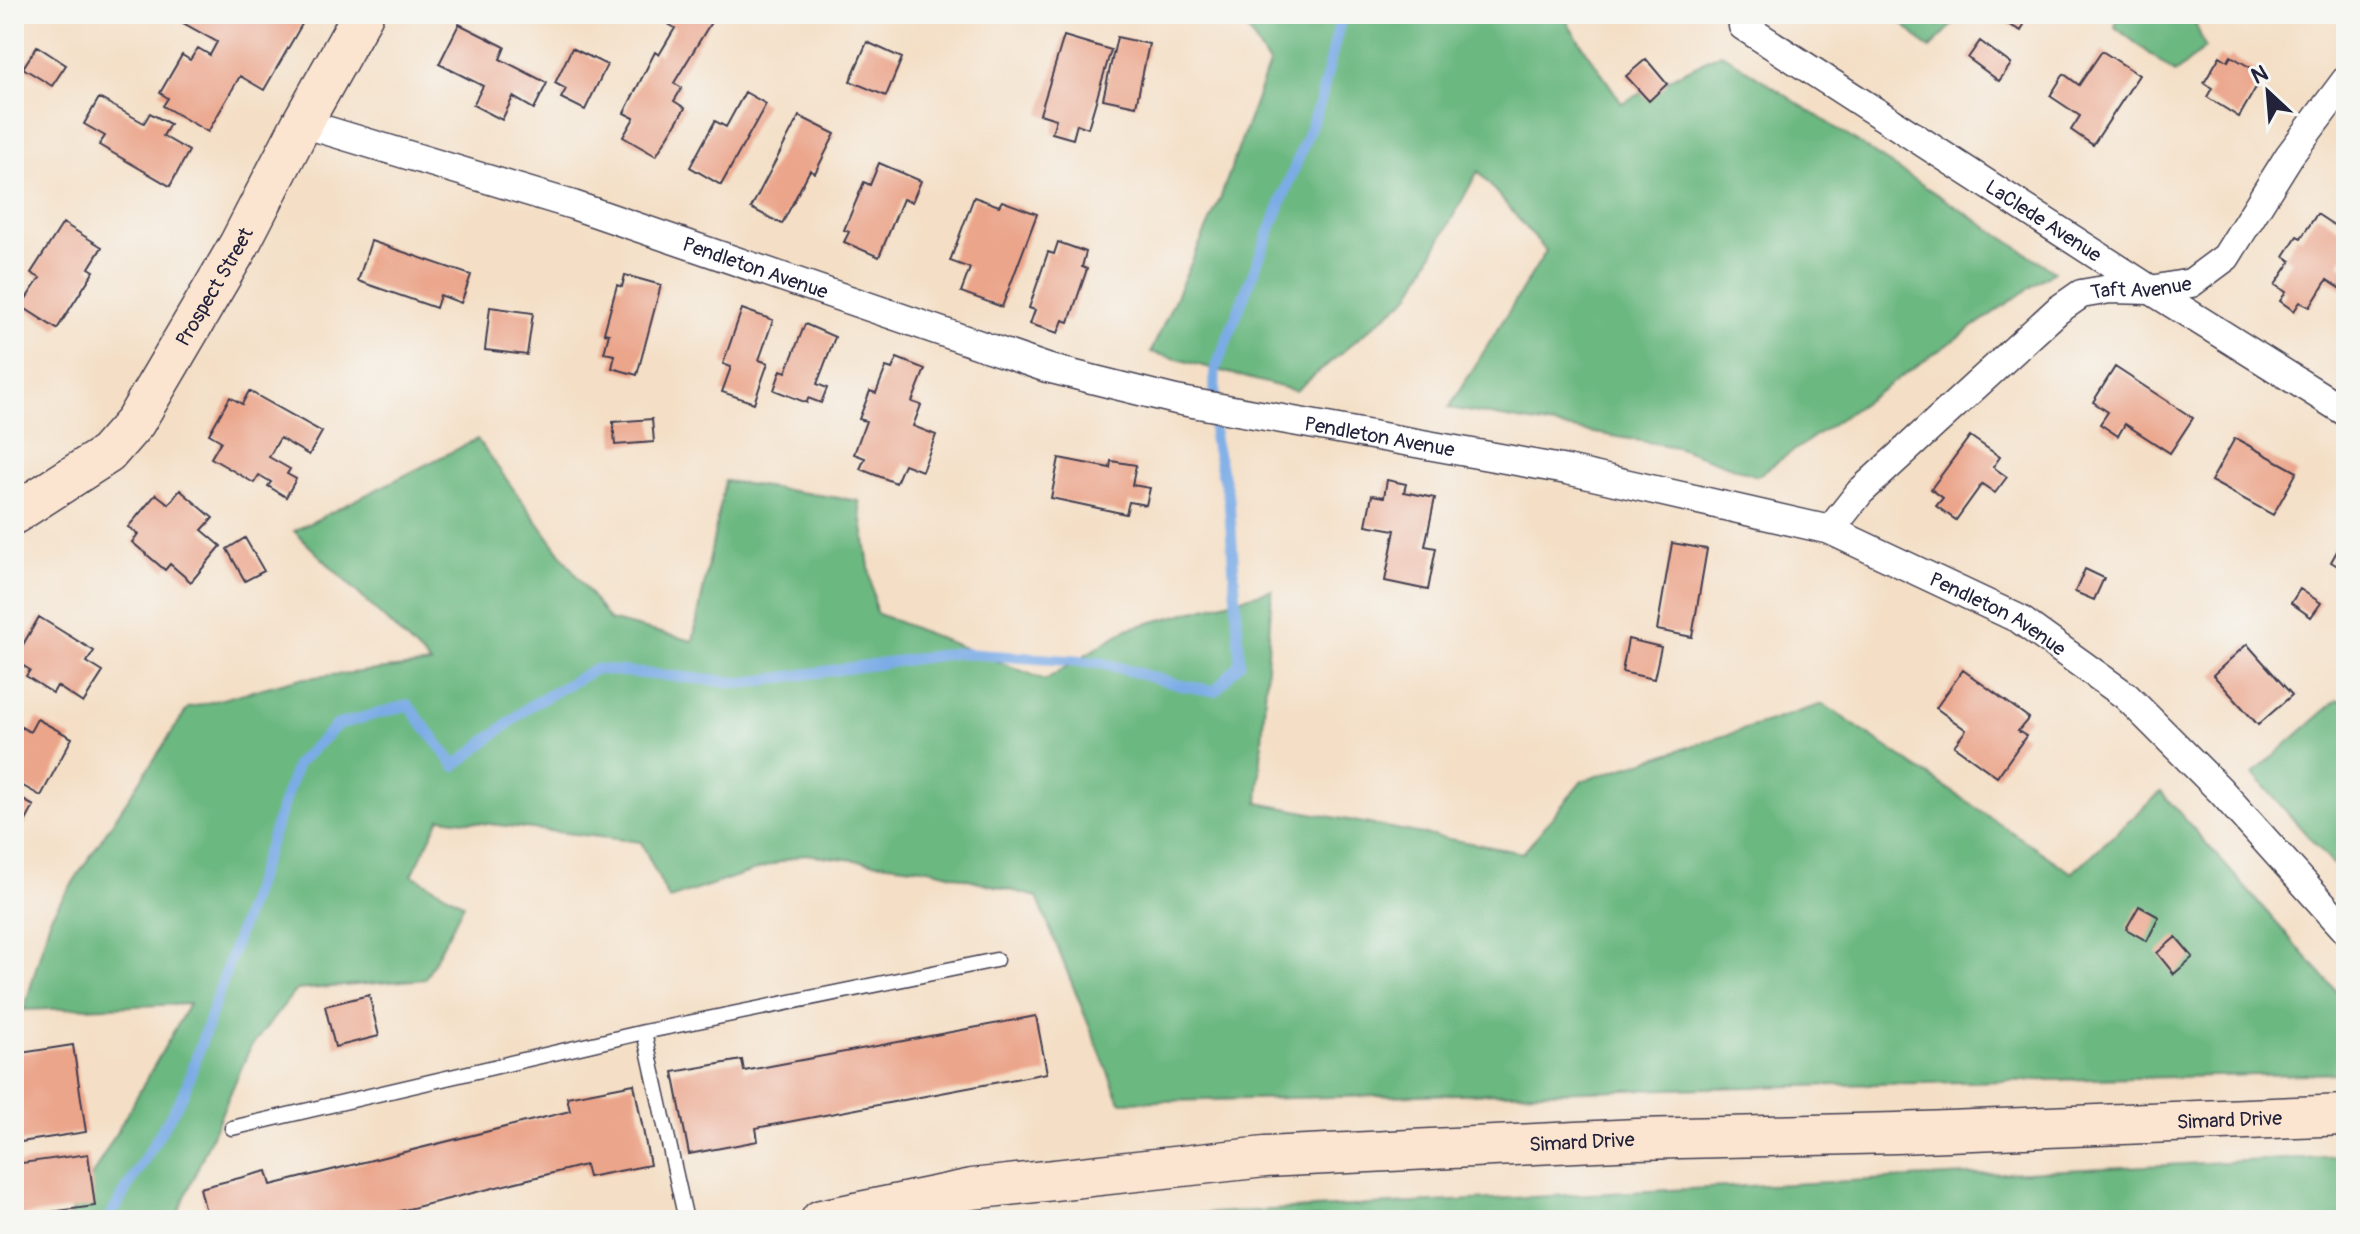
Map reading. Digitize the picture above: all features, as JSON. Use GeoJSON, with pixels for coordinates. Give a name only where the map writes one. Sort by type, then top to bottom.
{"type":"FeatureCollection","features":[{"type":"Feature","properties":{"kind":"street","name":"Prospect Street"},"geometry":{"type":"LineString","coordinates":[[14,514],[107,454],[135,422],[239,245],[363,14]]}},
{"type":"Feature","properties":{"kind":"street","name":"LaClede Avenue"},"geometry":{"type":"LineString","coordinates":[[1743,26],[2346,412]]}},
{"type":"Feature","properties":{"kind":"street","name":"Taft Avenue"},"geometry":{"type":"LineString","coordinates":[[1830,530],[1860,492],[2058,310],[2081,294],[2110,289],[2151,290],[2191,283],[2226,257],[2289,156],[2346,80]]}},
{"type":"Feature","properties":{"kind":"street","name":"Pendleton Avenue"},"geometry":{"type":"LineString","coordinates":[[302,123],[573,205],[1047,368],[1176,400],[1567,470],[1830,530],[2019,619],[2126,696],[2220,790],[2346,930]]}},
{"type":"Feature","properties":{"kind":"street","name":"Simard Drive"},"geometry":{"type":"LineString","coordinates":[[821,1220],[972,1189],[1265,1157],[1637,1139],[1897,1133],[2346,1115]]}},
{"type":"Feature","properties":{"kind":"lane"},"geometry":{"type":"LineString","coordinates":[[232,1128],[644,1032],[996,960]]}},
{"type":"Feature","properties":{"kind":"lane"},"geometry":{"type":"LineString","coordinates":[[644,1032],[686,1220]]}},
{"type":"Feature","properties":{"kind":"green space"},"geometry":{"type":"Polygon","coordinates":[[[1238,14],[1566,14],[1568,24],[1622,103],[1721,53],[2054,271],[1757,476],[1676,447],[1449,408],[1546,251],[1478,171],[1410,295],[1296,391],[1151,352],[1220,199],[1269,64],[1238,14]]]}},
{"type":"Feature","properties":{"kind":"green space"},"geometry":{"type":"Polygon","coordinates":[[[1892,14],[1962,14],[1930,49],[1892,14]]]}},
{"type":"Feature","properties":{"kind":"green space"},"geometry":{"type":"Polygon","coordinates":[[[2118,14],[2192,14],[2205,48],[2175,73],[2115,27],[2118,14]]]}},
{"type":"Feature","properties":{"kind":"green space"},"geometry":{"type":"Polygon","coordinates":[[[477,439],[609,620],[693,641],[725,481],[859,501],[876,613],[1045,680],[1127,629],[1272,590],[1258,803],[1523,853],[1582,781],[1823,704],[2072,873],[2161,792],[2346,1002],[2346,1073],[1120,1102],[1037,897],[930,869],[804,854],[669,899],[641,842],[440,818],[412,875],[464,904],[425,979],[296,990],[250,1048],[175,1220],[67,1220],[189,1004],[24,1010],[51,916],[188,708],[297,679],[431,664],[294,531],[477,439]]]}},
{"type":"Feature","properties":{"kind":"green space"},"geometry":{"type":"Polygon","coordinates":[[[2337,700],[2346,701],[2346,879],[2253,774],[2337,700]]]}},
{"type":"Feature","properties":{"kind":"green space"},"geometry":{"type":"Polygon","coordinates":[[[2344,1156],[2346,1220],[1115,1218],[2344,1156]]]}},
{"type":"Feature","properties":{"kind":"building"},"geometry":{"type":"Polygon","coordinates":[[[167,14],[296,14],[305,19],[264,90],[240,76],[208,132],[163,106],[168,98],[160,93],[182,55],[190,60],[198,48],[210,55],[217,42],[167,14]]]}},
{"type":"Feature","properties":{"kind":"building"},"geometry":{"type":"Polygon","coordinates":[[[656,14],[716,14],[674,83],[682,88],[674,101],[685,108],[656,156],[623,137],[634,118],[624,113],[655,52],[659,55],[675,28],[656,14]]]}},
{"type":"Feature","properties":{"kind":"building"},"geometry":{"type":"Polygon","coordinates":[[[2001,14],[2029,14],[2021,31],[1998,19],[2001,14]]]}},
{"type":"Feature","properties":{"kind":"building"},"geometry":{"type":"Polygon","coordinates":[[[459,24],[505,47],[500,59],[547,83],[534,109],[513,97],[502,120],[473,105],[483,86],[439,64],[459,24]]]}},
{"type":"Feature","properties":{"kind":"building"},"geometry":{"type":"Polygon","coordinates":[[[1064,36],[1111,50],[1088,128],[1077,124],[1073,139],[1052,133],[1056,119],[1040,114],[1064,36]]]}},
{"type":"Feature","properties":{"kind":"building"},"geometry":{"type":"Polygon","coordinates":[[[1117,37],[1149,44],[1136,106],[1103,99],[1117,37]]]}},
{"type":"Feature","properties":{"kind":"building"},"geometry":{"type":"Polygon","coordinates":[[[1980,41],[2011,64],[1999,81],[1968,58],[1980,41]]]}},
{"type":"Feature","properties":{"kind":"building"},"geometry":{"type":"Polygon","coordinates":[[[867,42],[902,58],[886,96],[850,81],[867,42]]]}},
{"type":"Feature","properties":{"kind":"building"},"geometry":{"type":"Polygon","coordinates":[[[37,46],[66,65],[52,86],[23,68],[37,46]]]}},
{"type":"Feature","properties":{"kind":"building"},"geometry":{"type":"Polygon","coordinates":[[[572,48],[607,65],[585,110],[561,98],[566,89],[555,83],[572,48]]]}},
{"type":"Feature","properties":{"kind":"building"},"geometry":{"type":"Polygon","coordinates":[[[2102,51],[2139,75],[2093,145],[2071,130],[2080,116],[2050,96],[2064,74],[2079,85],[2102,51]]]}},
{"type":"Feature","properties":{"kind":"building"},"geometry":{"type":"Polygon","coordinates":[[[2220,56],[2228,61],[2231,56],[2263,75],[2239,117],[2207,97],[2212,88],[2204,83],[2220,56]]]}},
{"type":"Feature","properties":{"kind":"building"},"geometry":{"type":"Polygon","coordinates":[[[1646,59],[1667,84],[1649,101],[1626,76],[1646,59]]]}},
{"type":"Feature","properties":{"kind":"building"},"geometry":{"type":"Polygon","coordinates":[[[745,92],[766,104],[721,185],[690,167],[715,121],[726,127],[745,92]]]}},
{"type":"Feature","properties":{"kind":"building"},"geometry":{"type":"Polygon","coordinates":[[[99,98],[144,123],[150,113],[170,124],[163,136],[189,151],[170,186],[99,145],[105,136],[84,124],[99,98]]]}},
{"type":"Feature","properties":{"kind":"building"},"geometry":{"type":"Polygon","coordinates":[[[799,116],[835,134],[815,173],[810,170],[782,224],[751,208],[799,116]]]}},
{"type":"Feature","properties":{"kind":"building"},"geometry":{"type":"Polygon","coordinates":[[[879,163],[921,181],[912,202],[903,199],[879,257],[844,242],[849,232],[844,230],[864,182],[870,185],[879,163]]]}},
{"type":"Feature","properties":{"kind":"building"},"geometry":{"type":"Polygon","coordinates":[[[974,197],[999,206],[1002,201],[1037,214],[1002,307],[961,292],[970,268],[950,261],[974,197]]]}},
{"type":"Feature","properties":{"kind":"building"},"geometry":{"type":"Polygon","coordinates":[[[2317,214],[2346,233],[2346,252],[2339,264],[2346,268],[2346,292],[2327,280],[2310,307],[2300,302],[2294,311],[2280,301],[2286,292],[2275,285],[2291,261],[2284,256],[2317,214]]]}},
{"type":"Feature","properties":{"kind":"building"},"geometry":{"type":"Polygon","coordinates":[[[63,223],[102,247],[89,268],[94,271],[57,329],[21,306],[40,278],[31,273],[63,223]]]}},
{"type":"Feature","properties":{"kind":"building"},"geometry":{"type":"Polygon","coordinates":[[[371,241],[471,275],[461,303],[440,295],[436,308],[358,281],[371,241]]]}},
{"type":"Feature","properties":{"kind":"building"},"geometry":{"type":"Polygon","coordinates":[[[1058,242],[1086,252],[1082,267],[1087,269],[1069,322],[1063,320],[1058,333],[1030,324],[1035,310],[1029,308],[1048,252],[1054,254],[1058,242]]]}},
{"type":"Feature","properties":{"kind":"building"},"geometry":{"type":"Polygon","coordinates":[[[625,275],[661,285],[637,375],[612,368],[615,355],[604,353],[609,334],[604,333],[617,285],[622,287],[625,275]]]}},
{"type":"Feature","properties":{"kind":"building"},"geometry":{"type":"Polygon","coordinates":[[[490,307],[533,313],[527,355],[485,350],[490,307]]]}},
{"type":"Feature","properties":{"kind":"building"},"geometry":{"type":"Polygon","coordinates":[[[742,309],[773,320],[759,360],[768,363],[754,403],[722,392],[731,367],[723,364],[742,309]]]}},
{"type":"Feature","properties":{"kind":"building"},"geometry":{"type":"Polygon","coordinates":[[[805,324],[835,337],[817,384],[827,388],[821,403],[808,398],[807,403],[774,390],[781,370],[786,372],[805,324]]]}},
{"type":"Feature","properties":{"kind":"building"},"geometry":{"type":"Polygon","coordinates":[[[897,358],[925,369],[912,402],[921,405],[913,426],[936,435],[922,471],[904,464],[896,483],[860,469],[865,458],[854,454],[866,421],[859,419],[870,391],[876,393],[886,367],[892,369],[897,358]]]}},
{"type":"Feature","properties":{"kind":"building"},"geometry":{"type":"Polygon","coordinates":[[[2115,367],[2193,418],[2170,453],[2125,424],[2118,436],[2100,424],[2108,412],[2093,402],[2115,367]]]}},
{"type":"Feature","properties":{"kind":"building"},"geometry":{"type":"Polygon","coordinates":[[[249,391],[322,432],[309,455],[280,438],[269,457],[290,469],[287,474],[296,479],[286,497],[268,486],[271,482],[259,475],[254,483],[211,458],[221,441],[209,434],[230,397],[242,404],[249,391]]]}},
{"type":"Feature","properties":{"kind":"building"},"geometry":{"type":"Polygon","coordinates":[[[652,419],[654,442],[615,445],[613,422],[652,419]]]}},
{"type":"Feature","properties":{"kind":"building"},"geometry":{"type":"Polygon","coordinates":[[[1970,436],[2000,457],[1993,467],[2007,477],[1995,493],[1982,484],[1956,520],[1936,506],[1943,498],[1931,489],[1970,436]]]}},
{"type":"Feature","properties":{"kind":"building"},"geometry":{"type":"Polygon","coordinates":[[[2235,438],[2297,472],[2273,515],[2211,481],[2235,438]]]}},
{"type":"Feature","properties":{"kind":"building"},"geometry":{"type":"Polygon","coordinates":[[[1059,458],[1110,468],[1111,461],[1136,465],[1132,485],[1150,488],[1146,505],[1129,502],[1126,514],[1051,498],[1059,458]]]}},
{"type":"Feature","properties":{"kind":"building"},"geometry":{"type":"Polygon","coordinates":[[[1387,480],[1406,484],[1404,492],[1435,498],[1425,546],[1436,548],[1428,590],[1385,581],[1395,530],[1366,525],[1372,495],[1384,497],[1387,480]]]}},
{"type":"Feature","properties":{"kind":"building"},"geometry":{"type":"Polygon","coordinates":[[[180,490],[213,518],[202,530],[221,546],[191,582],[170,564],[165,570],[132,542],[138,534],[128,527],[156,494],[169,504],[180,490]]]}},
{"type":"Feature","properties":{"kind":"building"},"geometry":{"type":"Polygon","coordinates":[[[2346,535],[2346,571],[2331,562],[2346,535]]]}},
{"type":"Feature","properties":{"kind":"building"},"geometry":{"type":"Polygon","coordinates":[[[245,538],[264,571],[245,581],[227,549],[245,538]]]}},
{"type":"Feature","properties":{"kind":"building"},"geometry":{"type":"Polygon","coordinates":[[[1672,543],[1707,549],[1692,637],[1657,630],[1672,543]]]}},
{"type":"Feature","properties":{"kind":"building"},"geometry":{"type":"Polygon","coordinates":[[[2085,569],[2104,578],[2094,600],[2075,592],[2085,569]]]}},
{"type":"Feature","properties":{"kind":"building"},"geometry":{"type":"Polygon","coordinates":[[[2300,589],[2321,603],[2311,617],[2291,603],[2300,589]]]}},
{"type":"Feature","properties":{"kind":"building"},"geometry":{"type":"Polygon","coordinates":[[[39,617],[94,651],[87,662],[103,672],[83,703],[57,686],[53,693],[26,676],[30,670],[14,660],[39,617]]]}},
{"type":"Feature","properties":{"kind":"building"},"geometry":{"type":"Polygon","coordinates":[[[1628,639],[1661,647],[1654,679],[1622,672],[1628,639]]]}},
{"type":"Feature","properties":{"kind":"building"},"geometry":{"type":"Polygon","coordinates":[[[2247,644],[2292,695],[2258,725],[2213,675],[2247,644]]]}},
{"type":"Feature","properties":{"kind":"building"},"geometry":{"type":"Polygon","coordinates":[[[1963,670],[2029,718],[2018,731],[2026,736],[1997,777],[1954,746],[1966,730],[1936,708],[1963,670]]]}},
{"type":"Feature","properties":{"kind":"building"},"geometry":{"type":"Polygon","coordinates":[[[37,719],[72,738],[41,796],[14,781],[14,741],[21,727],[30,732],[37,719]]]}},
{"type":"Feature","properties":{"kind":"building"},"geometry":{"type":"Polygon","coordinates":[[[14,795],[34,806],[14,843],[14,795]]]}},
{"type":"Feature","properties":{"kind":"building"},"geometry":{"type":"Polygon","coordinates":[[[2139,906],[2159,917],[2147,941],[2126,929],[2139,906]]]}},
{"type":"Feature","properties":{"kind":"building"},"geometry":{"type":"Polygon","coordinates":[[[2176,937],[2193,957],[2174,974],[2157,953],[2176,937]]]}},
{"type":"Feature","properties":{"kind":"building"},"geometry":{"type":"Polygon","coordinates":[[[369,995],[379,1036],[335,1047],[325,1006],[369,995]]]}},
{"type":"Feature","properties":{"kind":"building"},"geometry":{"type":"Polygon","coordinates":[[[1036,1016],[1047,1073],[756,1128],[758,1141],[689,1154],[673,1072],[742,1060],[744,1071],[1036,1016]]]}},
{"type":"Feature","properties":{"kind":"building"},"geometry":{"type":"Polygon","coordinates":[[[73,1045],[86,1132],[14,1143],[14,1054],[73,1045]]]}},
{"type":"Feature","properties":{"kind":"building"},"geometry":{"type":"Polygon","coordinates":[[[634,1084],[650,1165],[588,1177],[585,1165],[364,1220],[208,1220],[200,1188],[267,1171],[271,1185],[570,1111],[567,1097],[634,1084]]]}},
{"type":"Feature","properties":{"kind":"building"},"geometry":{"type":"Polygon","coordinates":[[[88,1154],[95,1206],[14,1217],[14,1164],[88,1154]]]}},
{"type":"Feature","properties":{"kind":"waterway"},"geometry":{"type":"LineString","coordinates":[[108,1220],[184,1093],[297,764],[337,725],[408,705],[455,766],[530,706],[595,669],[743,683],[956,653],[1103,663],[1179,685],[1215,691],[1240,663],[1229,499],[1214,439],[1215,370],[1320,103],[1342,14]]}}]}
